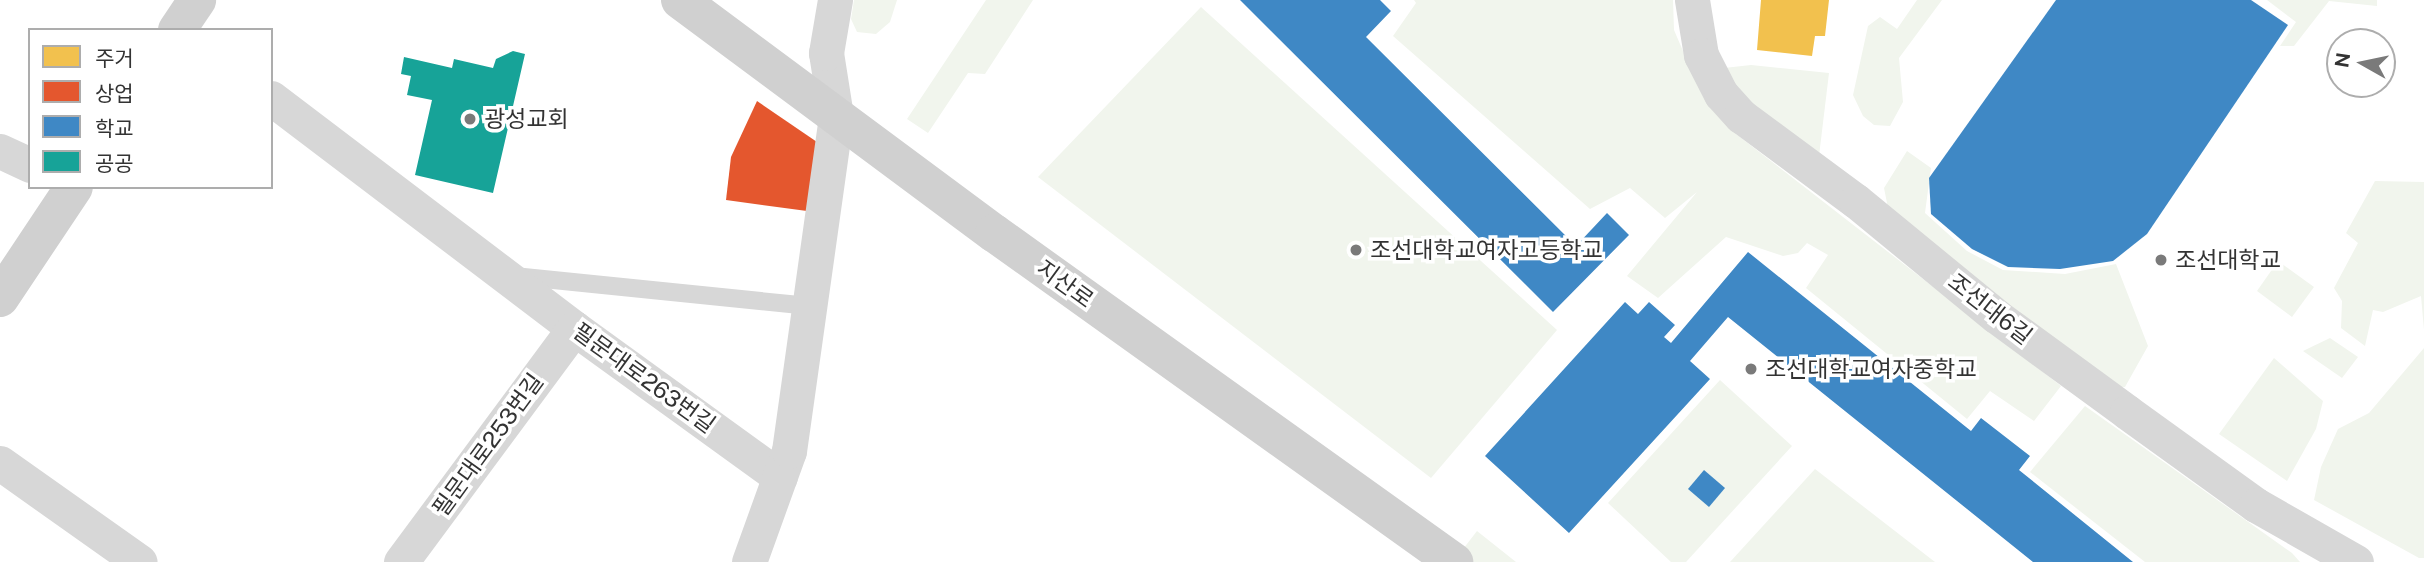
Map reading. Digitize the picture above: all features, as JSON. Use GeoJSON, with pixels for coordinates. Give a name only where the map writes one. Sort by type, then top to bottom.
{"type":"FeatureCollection","features":[{"type":"Feature","properties":{"kind":"street","name":"지산로"},"geometry":{"type":"LineString","coordinates":[[680,0],[836,116],[1454,562]]}},
{"type":"Feature","properties":{"kind":"street"},"geometry":{"type":"LineString","coordinates":[[749,562],[789,451],[836,116],[826,53],[835,0]]}},
{"type":"Feature","properties":{"kind":"street","name":"조선대6길"},"geometry":{"type":"LineString","coordinates":[[1692,0],[1701,55],[1721,94],[1741,116],[1856,201],[1996,316],[2256,505],[2356,562]]}},
{"type":"Feature","properties":{"kind":"street","name":"필문대로263번길"},"geometry":{"type":"LineString","coordinates":[[273,99],[511,276],[574,328],[779,477]]}},
{"type":"Feature","properties":{"kind":"street"},"geometry":{"type":"LineString","coordinates":[[0,150],[28,164]]}},
{"type":"Feature","properties":{"kind":"street"},"geometry":{"type":"LineString","coordinates":[[0,298],[73,189]]}},
{"type":"Feature","properties":{"kind":"street","name":"필문대로253번길"},"geometry":{"type":"LineString","coordinates":[[401,562],[574,328]]}},
{"type":"Feature","properties":{"kind":"street"},"geometry":{"type":"LineString","coordinates":[[0,463],[140,562]]}},
{"type":"Feature","properties":{"kind":"lane","name":"필문대로263번길"},"geometry":{"type":"LineString","coordinates":[[511,276],[809,306]]}},
{"type":"Feature","properties":{"kind":"shaded area"},"geometry":{"type":"Polygon","coordinates":[[[854,0],[897,0],[890,22],[876,34],[857,32],[851,19],[854,0]]]}},
{"type":"Feature","properties":{"kind":"shaded area"},"geometry":{"type":"Polygon","coordinates":[[[986,0],[1033,0],[985,74],[968,73],[928,133],[907,119],[986,0]]]}},
{"type":"Feature","properties":{"kind":"shaded area"},"geometry":{"type":"Polygon","coordinates":[[[1414,0],[1673,0],[1674,30],[1698,86],[1736,134],[2061,386],[2034,421],[1990,391],[1967,419],[1806,288],[1828,255],[1807,243],[1798,253],[1783,256],[1726,237],[1658,298],[1627,276],[1697,192],[1665,218],[1630,188],[1590,209],[1393,36],[1416,3],[1414,0]]]}},
{"type":"Feature","properties":{"kind":"shaded area"},"geometry":{"type":"Polygon","coordinates":[[[1917,0],[1942,0],[1899,58],[1903,102],[1890,126],[1874,125],[1863,116],[1853,95],[1868,26],[1880,17],[1897,29],[1917,0]]]}},
{"type":"Feature","properties":{"kind":"shaded area"},"geometry":{"type":"Polygon","coordinates":[[[2267,0],[2377,0],[2377,6],[2329,1],[2294,46],[2280,46],[2296,22],[2267,0]]]}},
{"type":"Feature","properties":{"kind":"shaded area"},"geometry":{"type":"Polygon","coordinates":[[[1201,7],[1557,330],[1431,478],[1038,177],[1201,7]]]}},
{"type":"Feature","properties":{"kind":"shaded area"},"geometry":{"type":"Polygon","coordinates":[[[1751,65],[1829,73],[1819,156],[1739,97],[1724,68],[1751,65]]]}},
{"type":"Feature","properties":{"kind":"shaded area"},"geometry":{"type":"Polygon","coordinates":[[[1907,151],[1931,168],[1925,213],[1967,251],[2003,270],[2065,274],[2116,264],[2148,346],[2125,387],[2109,387],[1890,218],[1884,188],[1907,151]]]}},
{"type":"Feature","properties":{"kind":"shaded area"},"geometry":{"type":"Polygon","coordinates":[[[2375,181],[2424,182],[2424,330],[2421,296],[2383,312],[2373,310],[2365,346],[2341,328],[2342,301],[2334,288],[2358,243],[2346,233],[2375,181]]]}},
{"type":"Feature","properties":{"kind":"shaded area"},"geometry":{"type":"Polygon","coordinates":[[[2278,261],[2314,287],[2292,317],[2257,291],[2278,261]]]}},
{"type":"Feature","properties":{"kind":"shaded area"},"geometry":{"type":"Polygon","coordinates":[[[2330,338],[2358,357],[2342,378],[2303,351],[2330,338]]]}},
{"type":"Feature","properties":{"kind":"shaded area"},"geometry":{"type":"Polygon","coordinates":[[[2424,348],[2424,558],[2419,558],[2314,500],[2321,467],[2338,429],[2369,413],[2424,348]]]}},
{"type":"Feature","properties":{"kind":"shaded area"},"geometry":{"type":"Polygon","coordinates":[[[2274,358],[2323,401],[2316,429],[2287,481],[2219,434],[2274,358]]]}},
{"type":"Feature","properties":{"kind":"shaded area"},"geometry":{"type":"Polygon","coordinates":[[[1720,380],[1792,446],[1686,562],[1671,562],[1608,503],[1720,380]]]}},
{"type":"Feature","properties":{"kind":"shaded area"},"geometry":{"type":"Polygon","coordinates":[[[2085,406],[2292,553],[2300,562],[2145,562],[2030,472],[2085,406]]]}},
{"type":"Feature","properties":{"kind":"shaded area"},"geometry":{"type":"Polygon","coordinates":[[[1815,469],[1935,562],[1730,562],[1815,469]]]}},
{"type":"Feature","properties":{"kind":"shaded area"},"geometry":{"type":"Polygon","coordinates":[[[1477,531],[1516,562],[1471,562],[1460,553],[1477,531]]]}},
{"type":"Feature","properties":{"kind":"building: 주거"},"geometry":{"type":"Polygon","coordinates":[[[1761,0],[1829,0],[1825,36],[1815,36],[1812,56],[1757,50],[1761,0]]]}},
{"type":"Feature","properties":{"kind":"building: 상업"},"geometry":{"type":"Polygon","coordinates":[[[757,101],[817,142],[807,211],[726,200],[731,157],[757,101]]]}},
{"type":"Feature","properties":{"kind":"building: 학교"},"geometry":{"type":"Polygon","coordinates":[[[1240,0],[1380,0],[1391,11],[1366,37],[1576,246],[1607,213],[1629,235],[1553,312],[1240,0]]]}},
{"type":"Feature","properties":{"kind":"building: 학교"},"geometry":{"type":"Polygon","coordinates":[[[2056,0],[2251,0],[2288,25],[2147,234],[2113,261],[2060,269],[2008,267],[1972,249],[1931,214],[1929,178],[2056,0]]]}},
{"type":"Feature","properties":{"kind":"building: 학교"},"geometry":{"type":"Polygon","coordinates":[[[1748,252],[1971,431],[1981,418],[2030,456],[2019,470],[2133,562],[2033,562],[1728,317],[1690,361],[1710,379],[1569,533],[1485,456],[1625,302],[1638,314],[1649,302],[1675,325],[1664,337],[1671,343],[1748,252]]]}},
{"type":"Feature","properties":{"kind":"building: 학교"},"geometry":{"type":"Polygon","coordinates":[[[1704,470],[1725,488],[1709,507],[1688,489],[1704,470]]]}},
{"type":"Feature","properties":{"kind":"building: 공공"},"geometry":{"type":"Polygon","coordinates":[[[513,51],[525,54],[493,193],[415,175],[432,100],[407,95],[411,76],[401,74],[404,57],[452,68],[454,59],[493,68],[496,59],[513,51]]]}},
{"type":"Feature","properties":{"kind":"place","name":"광성교회"},"geometry":{"type":"Point","coordinates":[470,119]}},
{"type":"Feature","properties":{"kind":"place","name":"조선대학교여자고등학교"},"geometry":{"type":"Point","coordinates":[1356,250]}},
{"type":"Feature","properties":{"kind":"place","name":"조선대학교"},"geometry":{"type":"Point","coordinates":[2161,260]}},
{"type":"Feature","properties":{"kind":"place","name":"조선대학교여자중학교"},"geometry":{"type":"Point","coordinates":[1751,369]}}]}
